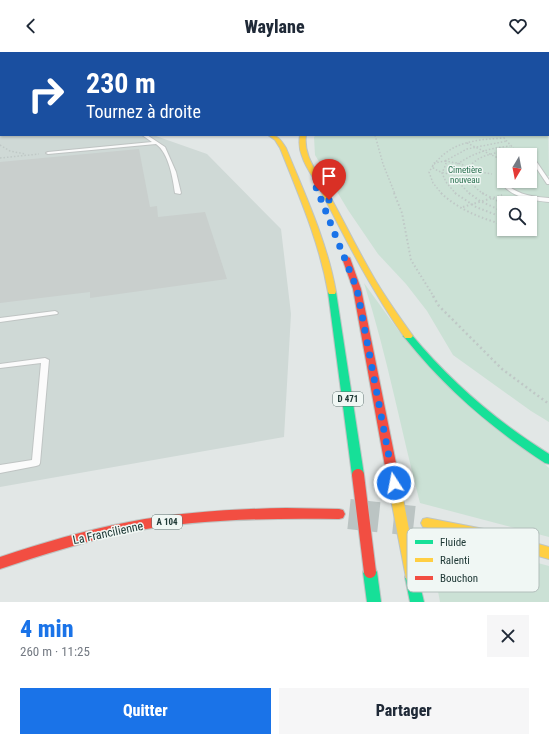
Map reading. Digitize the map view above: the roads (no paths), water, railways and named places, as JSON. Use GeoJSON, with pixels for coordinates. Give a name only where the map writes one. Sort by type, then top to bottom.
{"type":"FeatureCollection","features":[{"type":"Feature","properties":{"kind":"main road","name":"D 471"},"geometry":{"type":"LineString","coordinates":[[272,136],[277,139],[283,148],[322,247],[330,274],[374,602]]}},
{"type":"Feature","properties":{"kind":"main road"},"geometry":{"type":"LineString","coordinates":[[303,136],[302,144],[315,177],[323,188],[362,266],[415,345],[430,364],[467,401],[494,423],[549,460]]}},
{"type":"Feature","properties":{"kind":"main road"},"geometry":{"type":"LineString","coordinates":[[315,177],[316,187],[337,238]]}},
{"type":"Feature","properties":{"kind":"main road","name":"D 471"},"geometry":{"type":"LineString","coordinates":[[342,250],[358,295],[407,551]]}},
{"type":"Feature","properties":{"kind":"main road","name":"La Francilienne"},"geometry":{"type":"LineString","coordinates":[[0,563],[92,536],[139,526],[236,515],[279,512],[339,514]]}},
{"type":"Feature","properties":{"kind":"main road"},"geometry":{"type":"LineString","coordinates":[[427,523],[451,528]]}},
{"type":"Feature","properties":{"kind":"main road"},"geometry":{"type":"LineString","coordinates":[[539,550],[549,553]]}},
{"type":"Feature","properties":{"kind":"main road","name":"D 471"},"geometry":{"type":"LineString","coordinates":[[415,592],[417,602]]}},
{"type":"Feature","properties":{"kind":"lane"},"geometry":{"type":"LineString","coordinates":[[146,136],[163,147],[174,172],[178,193]]}},
{"type":"Feature","properties":{"kind":"lane"},"geometry":{"type":"LineString","coordinates":[[48,153],[157,143]]}},
{"type":"Feature","properties":{"kind":"lane"},"geometry":{"type":"LineString","coordinates":[[537,166],[548,181]]}},
{"type":"Feature","properties":{"kind":"lane"},"geometry":{"type":"LineString","coordinates":[[508,188],[531,198],[549,200]]}},
{"type":"Feature","properties":{"kind":"lane"},"geometry":{"type":"LineString","coordinates":[[0,320],[55,313]]}},
{"type":"Feature","properties":{"kind":"lane"},"geometry":{"type":"LineString","coordinates":[[0,366],[45,360],[36,463],[0,469]]}},
{"type":"Feature","properties":{"kind":"tunnel"},"geometry":{"type":"LineString","coordinates":[[349,514],[414,521]]}},
{"type":"Feature","properties":{"kind":"park label","name":"Cimetière nouveau"},"geometry":{"type":"Point","coordinates":[465,176]}}]}
